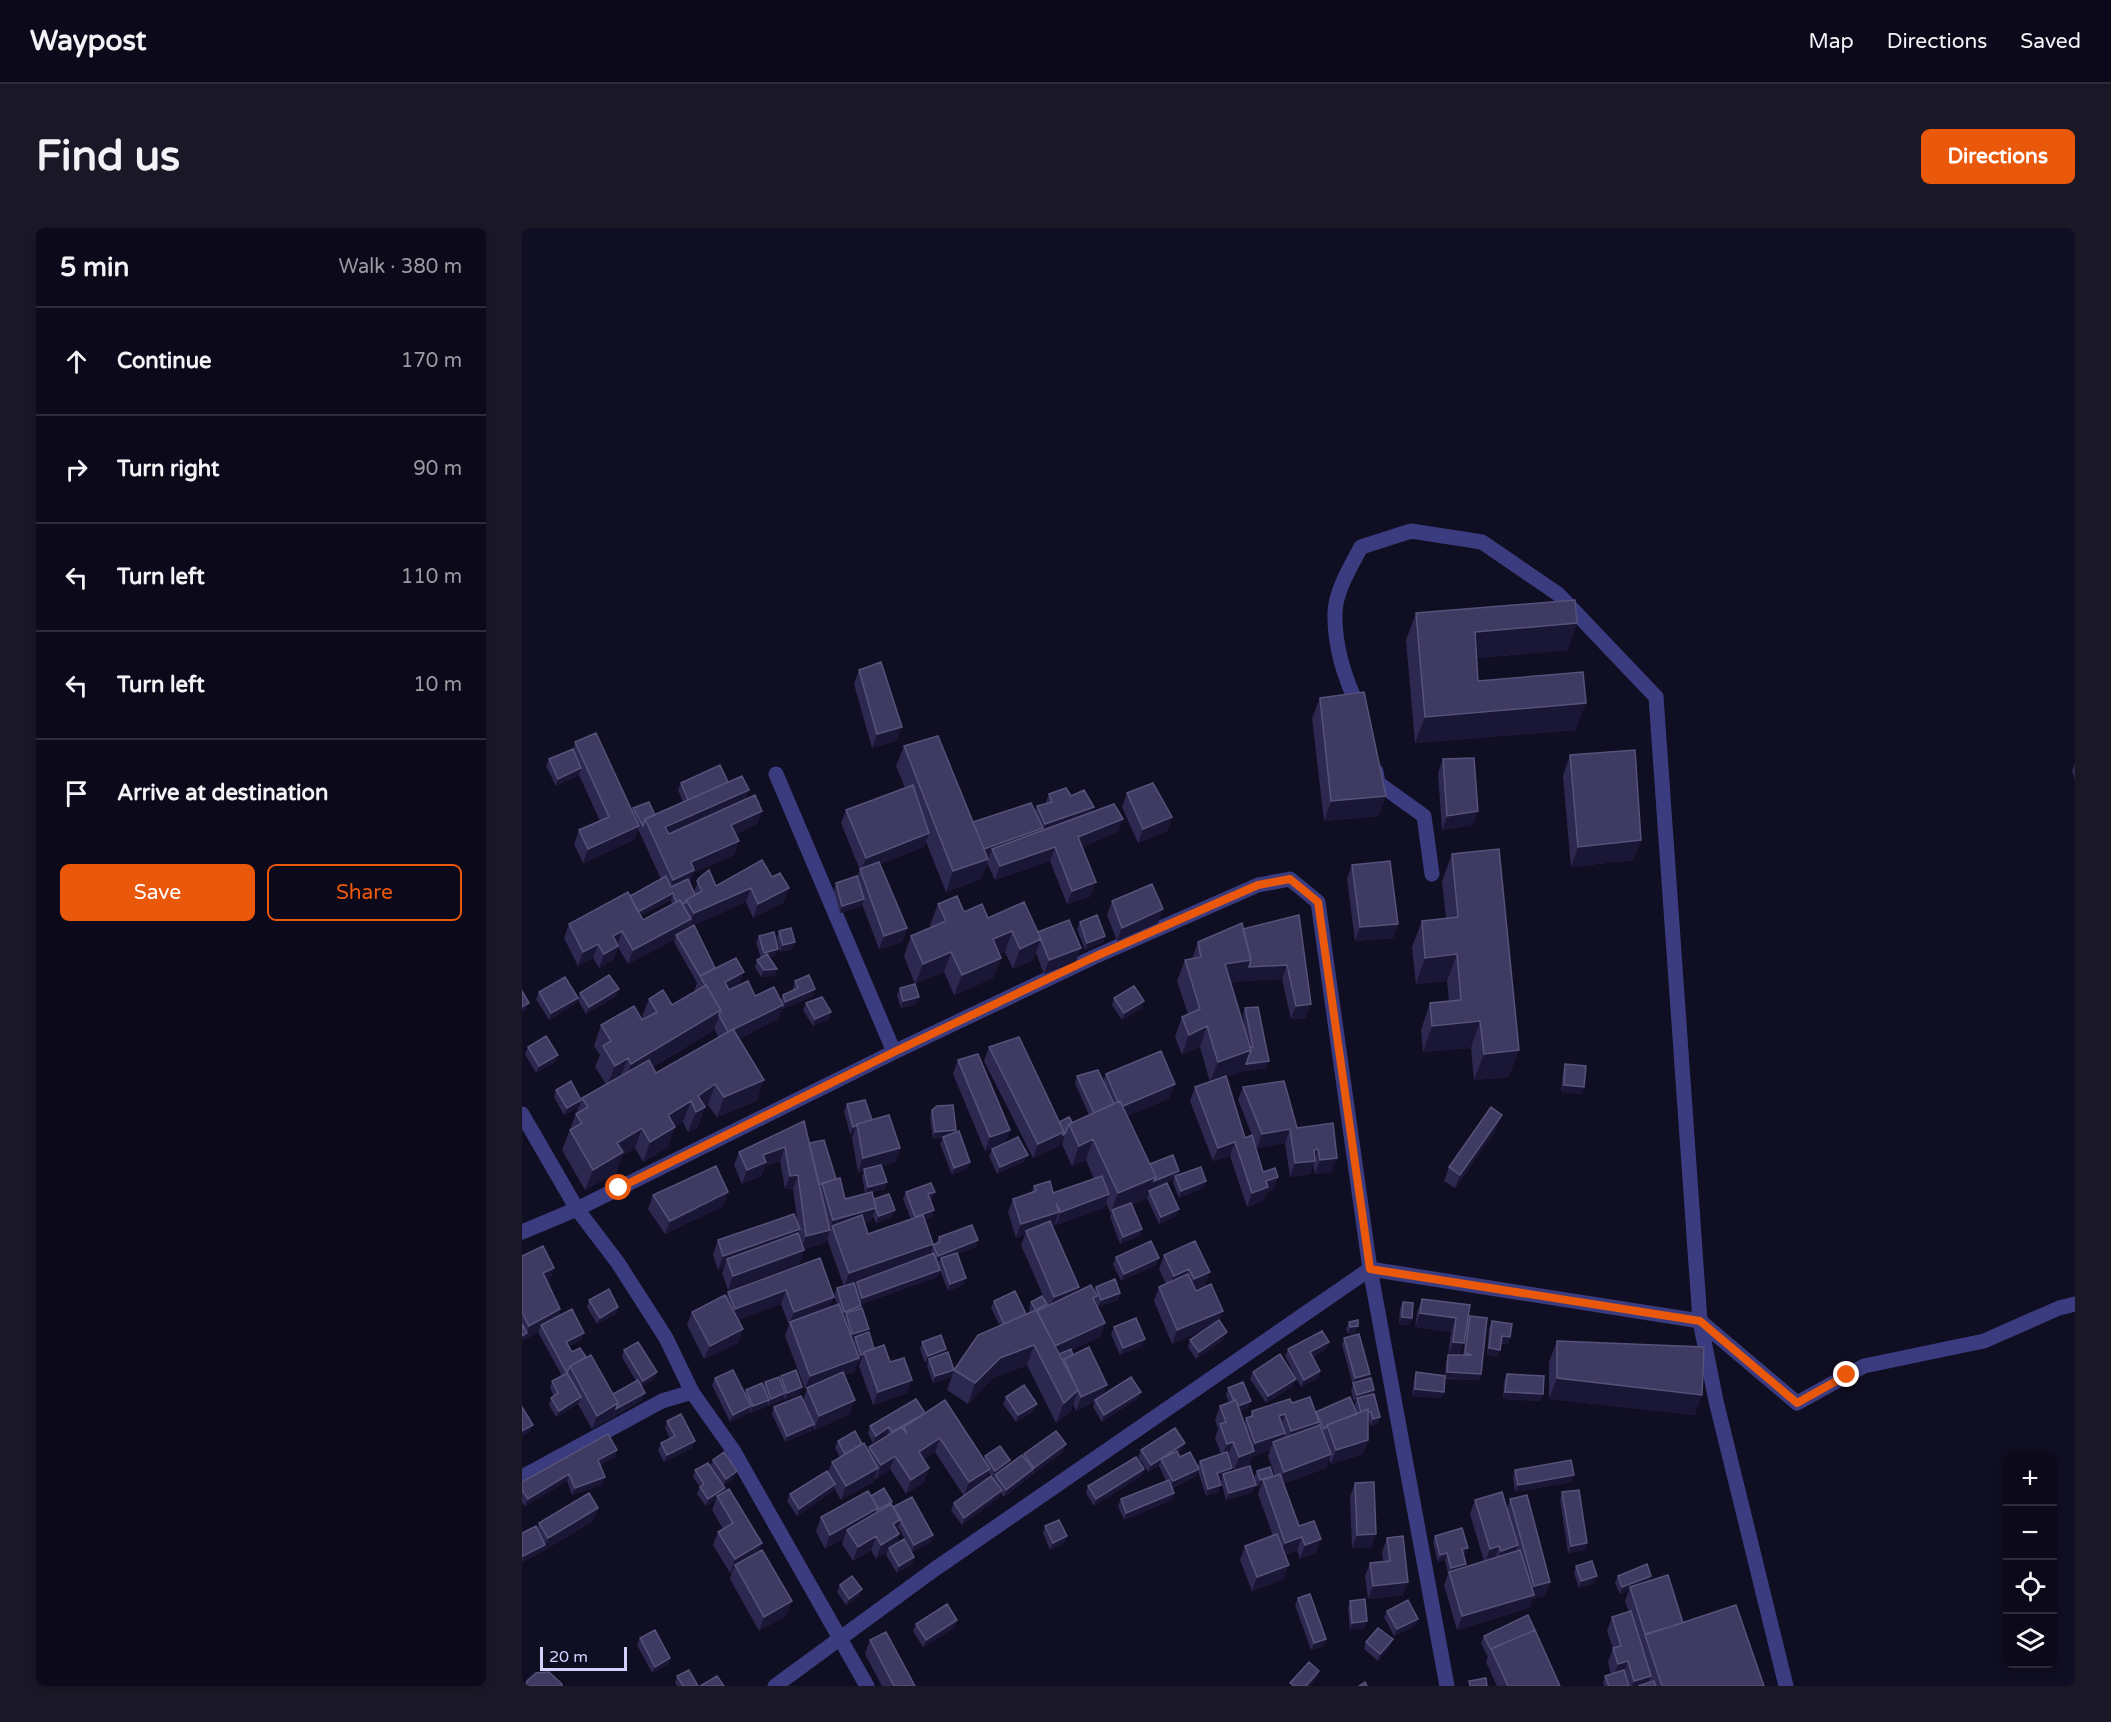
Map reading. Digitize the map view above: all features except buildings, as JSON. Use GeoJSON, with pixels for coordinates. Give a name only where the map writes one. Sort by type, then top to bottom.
{"type":"FeatureCollection","features":[{"type":"Feature","properties":{"kind":"street"},"geometry":{"type":"LineString","coordinates":[[1369,729],[1343,675],[1335,611],[1347,573],[1361,548],[1411,531],[1482,542],[1558,594],[1656,697],[1700,1321],[1716,1401],[1786,1686]]}},
{"type":"Feature","properties":{"kind":"street"},"geometry":{"type":"LineString","coordinates":[[1372,751],[1378,783],[1424,816],[1432,874]]}},
{"type":"Feature","properties":{"kind":"street"},"geometry":{"type":"LineString","coordinates":[[776,774],[894,1052]]}},
{"type":"Feature","properties":{"kind":"street"},"geometry":{"type":"LineString","coordinates":[[522,1232],[577,1209],[894,1052],[1094,957],[1258,885],[1290,879],[1318,902],[1370,1269],[1447,1686]]}},
{"type":"Feature","properties":{"kind":"street"},"geometry":{"type":"LineString","coordinates":[[522,1114],[577,1209],[618,1263],[666,1338],[692,1392],[733,1450],[867,1686]]}},
{"type":"Feature","properties":{"kind":"street"},"geometry":{"type":"LineString","coordinates":[[775,1686],[935,1569],[1370,1269],[1700,1321],[1797,1403],[1864,1366],[1984,1341],[2059,1308],[2075,1304]]}},
{"type":"Feature","properties":{"kind":"street"},"geometry":{"type":"LineString","coordinates":[[522,1477],[662,1401],[692,1392]]}},
{"type":"Feature","properties":{"kind":"route"},"geometry":{"type":"LineString","coordinates":[[619,1188],[894,1052],[1094,957],[1258,885],[1290,879],[1318,902],[1370,1269],[1700,1321],[1797,1403],[1847,1375]]}}]}
